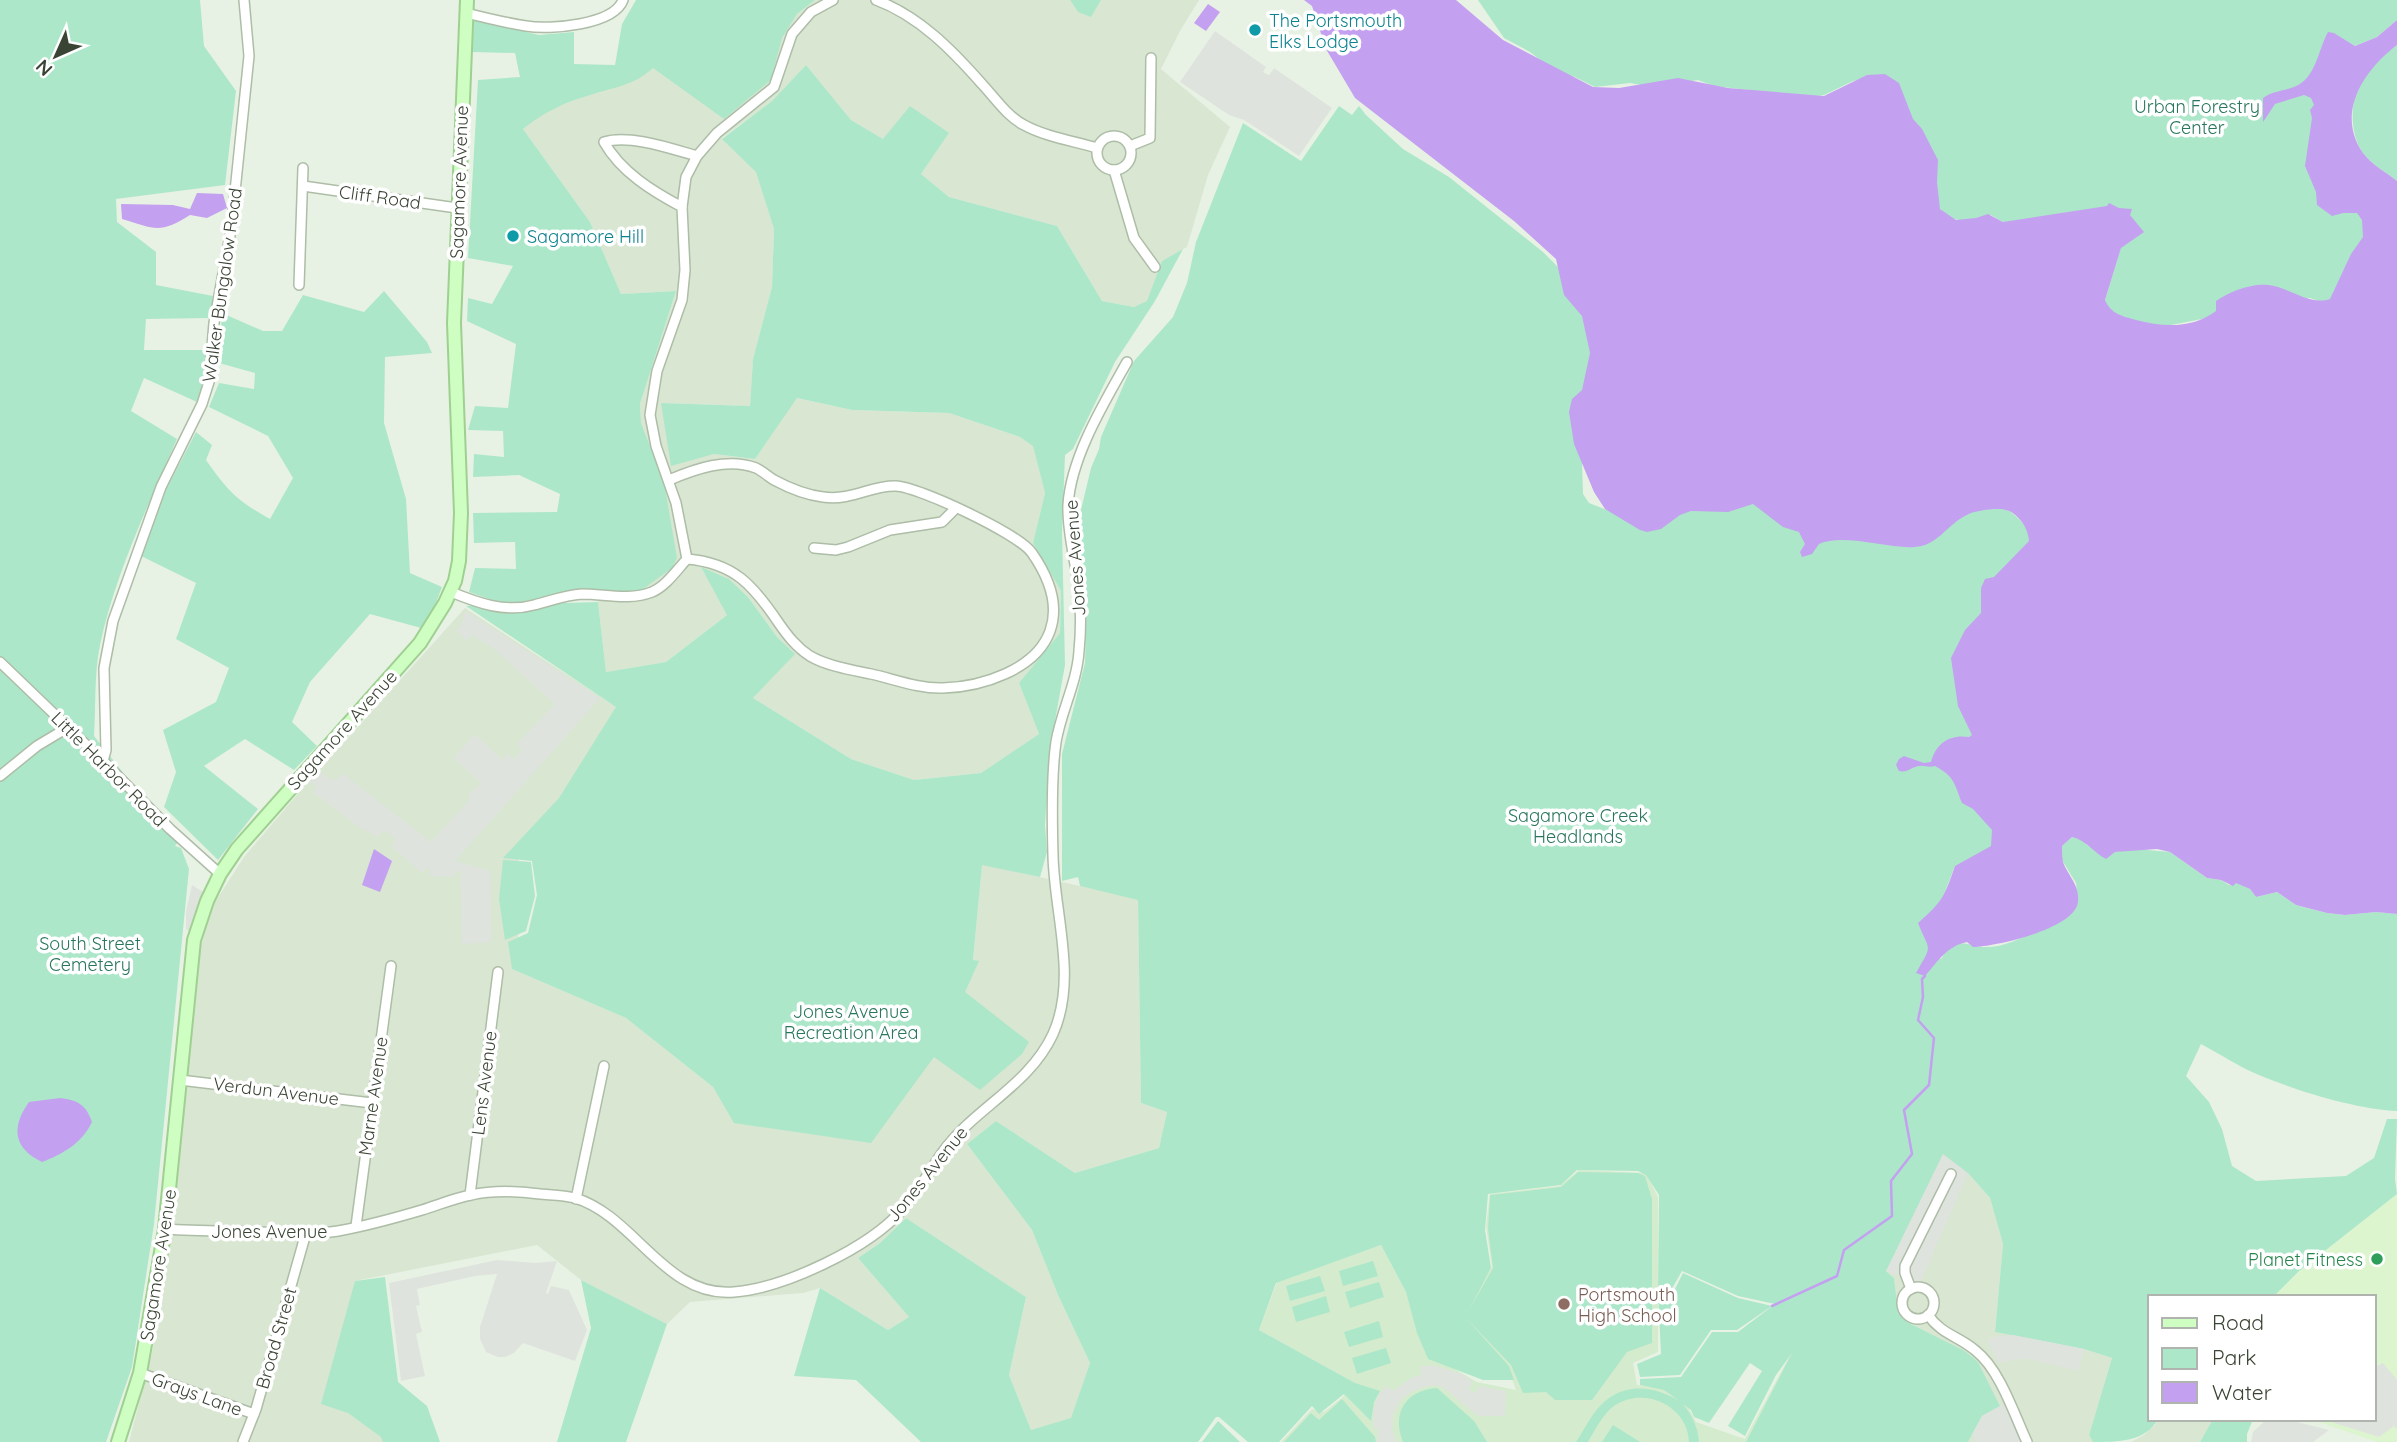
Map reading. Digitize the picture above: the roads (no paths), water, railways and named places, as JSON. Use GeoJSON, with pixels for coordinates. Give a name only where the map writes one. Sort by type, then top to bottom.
{"type":"FeatureCollection","features":[{"type":"Feature","properties":{"kind":"main road","name":"Sagamore Avenue"},"geometry":{"type":"LineString","coordinates":[[118,1442],[140,1373],[165,1229],[192,948],[202,914],[220,874],[249,834],[420,643],[451,592],[459,561],[461,537],[454,323],[467,7]]}},
{"type":"Feature","properties":{"kind":"street","name":"Walker Bungalow Road"},"geometry":{"type":"LineString","coordinates":[[103,761],[106,750],[104,667],[113,621],[161,487],[202,404],[209,382],[214,323],[231,230],[249,56],[244,0]]}},
{"type":"Feature","properties":{"kind":"street"},"geometry":{"type":"LineString","coordinates":[[467,7],[528,27],[566,26],[603,19],[621,7],[623,0]]}},
{"type":"Feature","properties":{"kind":"street"},"geometry":{"type":"LineString","coordinates":[[687,559],[682,528],[669,480],[656,446],[650,415],[657,372],[682,300],[685,270],[682,208],[686,177],[697,156],[717,133],[774,87],[792,34],[811,12],[832,0]]}},
{"type":"Feature","properties":{"kind":"street"},"geometry":{"type":"LineString","coordinates":[[876,0],[928,29],[963,62],[1010,115],[1025,125],[1097,148]]}},
{"type":"Feature","properties":{"kind":"street"},"geometry":{"type":"LineString","coordinates":[[1130,146],[1150,138],[1151,58]]}},
{"type":"Feature","properties":{"kind":"street"},"geometry":{"type":"LineString","coordinates":[[1112,135],[1125,140],[1130,146],[1129,160],[1120,169],[1103,166],[1099,161],[1097,148],[1100,142],[1112,135]]}},
{"type":"Feature","properties":{"kind":"street"},"geometry":{"type":"LineString","coordinates":[[682,208],[630,173],[604,142],[611,139],[644,143],[697,156]]}},
{"type":"Feature","properties":{"kind":"street"},"geometry":{"type":"LineString","coordinates":[[299,285],[303,168]]}},
{"type":"Feature","properties":{"kind":"street"},"geometry":{"type":"LineString","coordinates":[[1114,170],[1134,239],[1155,267]]}},
{"type":"Feature","properties":{"kind":"street","name":"Cliff Road"},"geometry":{"type":"LineString","coordinates":[[303,186],[457,208]]}},
{"type":"Feature","properties":{"kind":"street","name":"Jones Avenue"},"geometry":{"type":"LineString","coordinates":[[165,1229],[306,1233],[338,1231],[420,1211],[470,1195],[514,1191],[576,1199],[610,1217],[691,1285],[716,1292],[754,1289],[803,1272],[876,1234],[902,1210],[960,1130],[1024,1077],[1040,1058],[1058,1020],[1064,985],[1053,869],[1054,777],[1058,732],[1077,672],[1079,654],[1079,588],[1068,507],[1071,481],[1096,422],[1127,362]]}},
{"type":"Feature","properties":{"kind":"street"},"geometry":{"type":"LineString","coordinates":[[669,480],[722,463],[756,468],[776,481],[807,494],[842,498],[892,486],[904,487],[956,508],[1027,546],[1041,566],[1053,595],[1055,618],[1046,642],[1027,660],[997,677],[943,688],[924,686],[813,658],[797,647],[747,582],[734,572],[687,559]]}},
{"type":"Feature","properties":{"kind":"street"},"geometry":{"type":"LineString","coordinates":[[814,548],[836,550],[890,530],[942,522],[949,518],[956,508]]}},
{"type":"Feature","properties":{"kind":"street"},"geometry":{"type":"LineString","coordinates":[[451,592],[478,603],[504,608],[532,606],[580,594],[634,597],[650,593],[662,586],[687,559]]}},
{"type":"Feature","properties":{"kind":"street","name":"Little Harbor Road"},"geometry":{"type":"LineString","coordinates":[[0,662],[170,829],[220,874]]}},
{"type":"Feature","properties":{"kind":"street"},"geometry":{"type":"LineString","coordinates":[[0,776],[37,746],[67,728]]}},
{"type":"Feature","properties":{"kind":"street","name":"Marne Avenue"},"geometry":{"type":"LineString","coordinates":[[356,1226],[391,966]]}},
{"type":"Feature","properties":{"kind":"street","name":"Lens Avenue"},"geometry":{"type":"LineString","coordinates":[[470,1195],[498,972]]}},
{"type":"Feature","properties":{"kind":"street"},"geometry":{"type":"LineString","coordinates":[[576,1199],[604,1066]]}},
{"type":"Feature","properties":{"kind":"street","name":"Verdun Avenue"},"geometry":{"type":"LineString","coordinates":[[180,1080],[372,1103]]}},
{"type":"Feature","properties":{"kind":"street"},"geometry":{"type":"LineString","coordinates":[[1911,1289],[1905,1266],[1951,1174]]}},
{"type":"Feature","properties":{"kind":"street","name":"Broad Street"},"geometry":{"type":"LineString","coordinates":[[243,1442],[254,1414],[306,1233]]}},
{"type":"Feature","properties":{"kind":"street"},"geometry":{"type":"LineString","coordinates":[[1923,1288],[1931,1293],[1934,1304],[1928,1315],[1914,1318],[1905,1310],[1903,1299],[1911,1289],[1923,1288]]}},
{"type":"Feature","properties":{"kind":"street"},"geometry":{"type":"LineString","coordinates":[[1928,1315],[1944,1333],[1969,1345],[1984,1358],[1995,1374],[2027,1442]]}},
{"type":"Feature","properties":{"kind":"street","name":"Grays Lane"},"geometry":{"type":"LineString","coordinates":[[140,1373],[254,1414]]}},
{"type":"Feature","properties":{"kind":"water"},"geometry":{"type":"Polygon","coordinates":[[[1304,0],[1456,0],[1503,40],[1593,87],[1619,88],[1678,78],[1728,88],[1824,96],[1867,75],[1885,74],[1899,83],[1913,119],[1922,129],[1938,160],[1940,209],[1956,220],[1988,214],[2003,222],[2107,206],[2109,203],[2119,208],[2132,209],[2130,215],[2144,232],[2121,248],[2105,300],[2110,308],[2122,316],[2167,325],[2187,324],[2207,317],[2216,311],[2216,301],[2234,291],[2255,285],[2276,286],[2314,300],[2330,299],[2351,254],[2363,237],[2362,220],[2357,213],[2332,216],[2317,205],[2316,192],[2305,166],[2312,118],[2310,110],[2314,105],[2311,98],[2304,95],[2275,104],[2263,122],[2263,98],[2294,87],[2307,78],[2328,32],[2355,46],[2377,37],[2397,20],[2397,45],[2364,80],[2357,93],[2352,123],[2355,138],[2363,153],[2397,181],[2397,914],[2327,913],[2296,905],[2277,892],[2256,897],[2250,889],[2236,883],[2233,886],[2221,880],[2207,878],[2170,852],[2157,849],[2115,852],[2106,859],[2072,837],[2062,846],[2062,852],[2063,862],[2078,896],[2073,912],[2049,928],[2015,940],[1973,947],[1967,942],[1960,944],[1943,955],[1925,976],[1916,973],[1928,948],[1918,923],[1942,898],[1955,866],[1991,846],[1992,830],[1973,809],[1962,803],[1953,781],[1942,770],[1935,766],[1921,766],[1899,771],[1896,765],[1904,756],[1924,763],[1931,762],[1936,750],[1945,741],[1972,735],[1958,706],[1951,658],[1965,630],[1981,613],[1981,588],[1985,579],[1994,577],[2029,541],[2026,529],[2014,514],[2007,510],[1982,510],[1963,517],[1935,540],[1922,546],[1829,541],[1819,544],[1812,554],[1802,557],[1800,552],[1805,544],[1799,532],[1783,527],[1753,504],[1728,512],[1691,511],[1680,515],[1661,529],[1647,532],[1605,509],[1594,492],[1574,444],[1569,412],[1572,399],[1582,390],[1590,353],[1582,316],[1564,295],[1556,259],[1514,221],[1355,98],[1326,49],[1312,6],[1304,0]]]}},
{"type":"Feature","properties":{"kind":"water"},"geometry":{"type":"Polygon","coordinates":[[[1208,4],[1220,12],[1206,31],[1194,23],[1208,4]]]}},
{"type":"Feature","properties":{"kind":"water"},"geometry":{"type":"Polygon","coordinates":[[[197,193],[223,194],[227,208],[207,218],[190,215],[171,225],[157,228],[122,219],[121,204],[173,205],[190,209],[197,193]]]}},
{"type":"Feature","properties":{"kind":"water"},"geometry":{"type":"Polygon","coordinates":[[[374,849],[392,861],[380,892],[362,885],[374,849]]]}},
{"type":"Feature","properties":{"kind":"water"},"geometry":{"type":"Polygon","coordinates":[[[60,1098],[80,1104],[92,1122],[83,1136],[71,1147],[42,1162],[20,1143],[19,1120],[29,1102],[60,1098]]]}},
{"type":"Feature","properties":{"kind":"waterway"},"geometry":{"type":"LineString","coordinates":[[1772,1306],[1837,1276],[1844,1250],[1892,1216],[1891,1181],[1912,1154],[1904,1110],[1929,1085],[1934,1038],[1918,1020],[1923,997],[1922,979],[1925,976]]}},
{"type":"Feature","properties":{"kind":"place","name":"The Portsmouth Elks Lodge"},"geometry":{"type":"Point","coordinates":[1255,30]}},
{"type":"Feature","properties":{"kind":"place","name":"Sagamore Hill"},"geometry":{"type":"Point","coordinates":[513,236]}},
{"type":"Feature","properties":{"kind":"place","name":"Planet Fitness"},"geometry":{"type":"Point","coordinates":[2377,1259]}},
{"type":"Feature","properties":{"kind":"place","name":"Portsmouth High School"},"geometry":{"type":"Point","coordinates":[1564,1304]}},
{"type":"Feature","properties":{"kind":"park label","name":"Urban Forestry Center"},"geometry":{"type":"Point","coordinates":[2197,116]}},
{"type":"Feature","properties":{"kind":"park label","name":"Sagamore Creek Headlands"},"geometry":{"type":"Point","coordinates":[1578,825]}},
{"type":"Feature","properties":{"kind":"park label","name":"South Street Cemetery"},"geometry":{"type":"Point","coordinates":[90,953]}},
{"type":"Feature","properties":{"kind":"park label","name":"Jones Avenue Recreation Area"},"geometry":{"type":"Point","coordinates":[851,1021]}}]}
